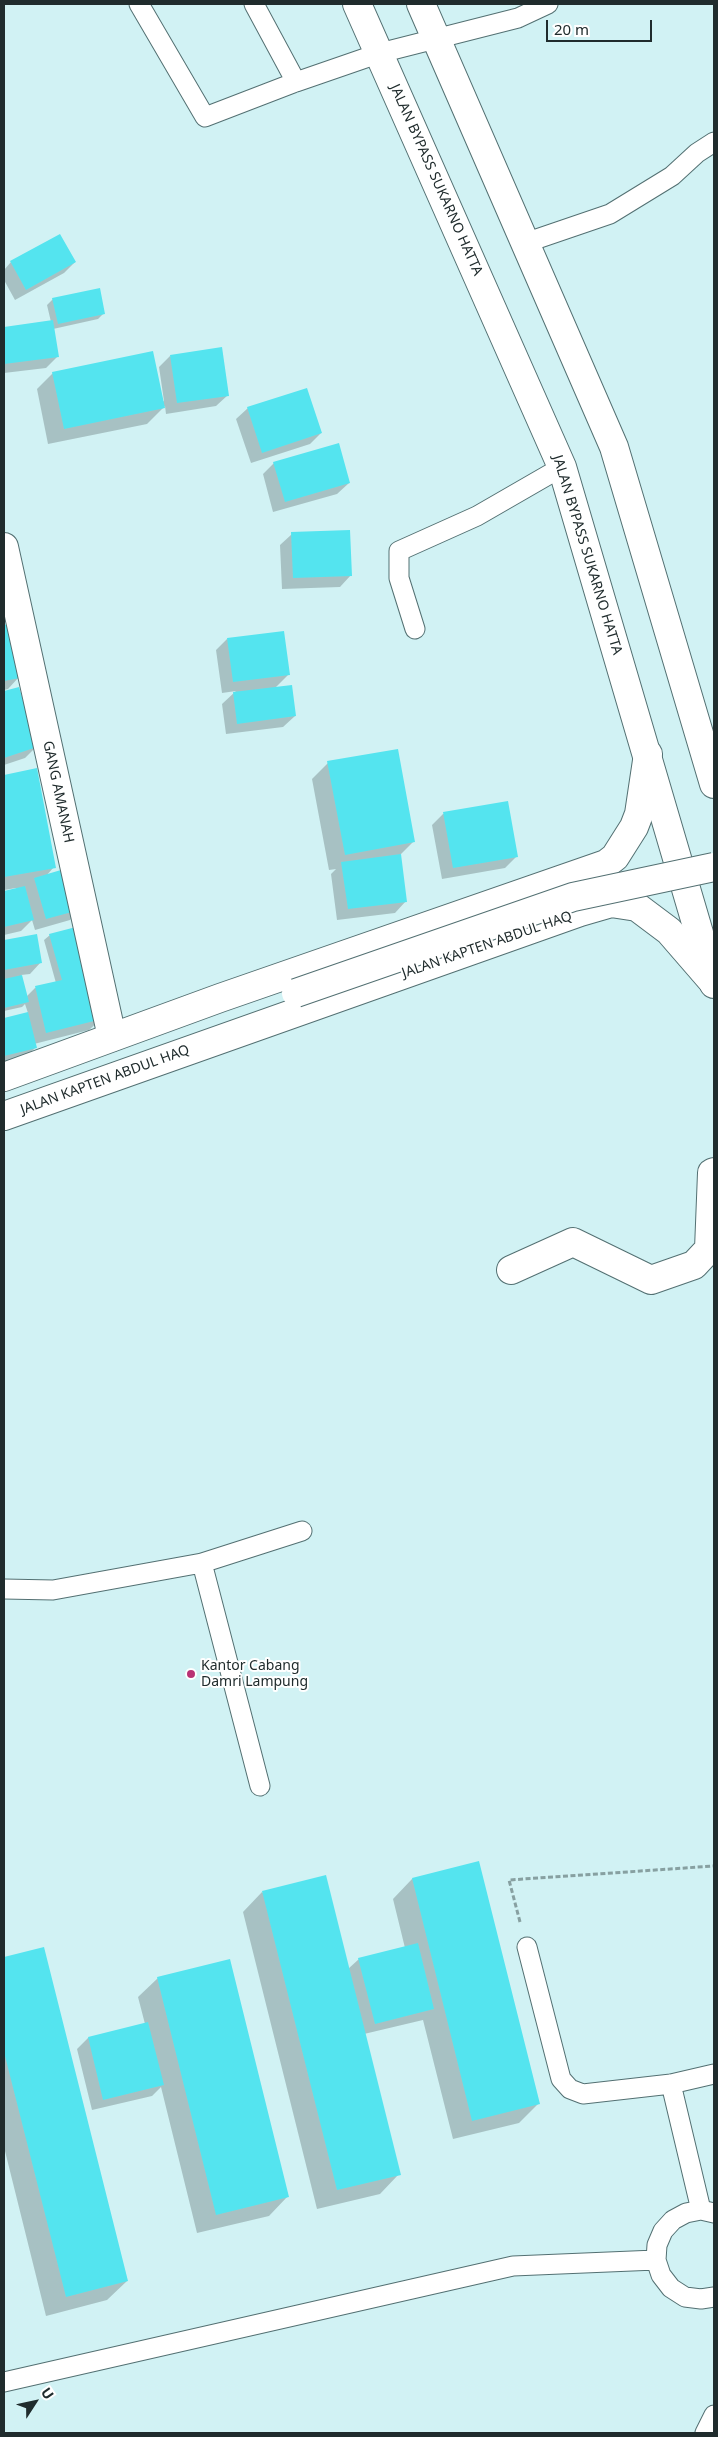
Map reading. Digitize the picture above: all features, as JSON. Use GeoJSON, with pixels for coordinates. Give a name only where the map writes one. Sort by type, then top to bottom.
{"type":"FeatureCollection","features":[{"type":"Feature","properties":{"kind":"main road","name":"JALAN BYPASS SUKARNO HATTA"},"geometry":{"type":"LineString","coordinates":[[357,4],[562,466],[648,752],[714,984]]}},
{"type":"Feature","properties":{"kind":"main road"},"geometry":{"type":"LineString","coordinates":[[421,4],[438,39],[614,447],[707,746],[714,784]]}},
{"type":"Feature","properties":{"kind":"main road","name":"GANG AMANAH"},"geometry":{"type":"LineString","coordinates":[[4,547],[112,1037]]}},
{"type":"Feature","properties":{"kind":"main road"},"geometry":{"type":"LineString","coordinates":[[4,1077],[220,998],[606,864],[615,857],[640,814],[648,752]]}},
{"type":"Feature","properties":{"kind":"main road","name":"JALAN KAPTEN ABDUL HAQ"},"geometry":{"type":"LineString","coordinates":[[258,1006],[573,897],[714,867]]}},
{"type":"Feature","properties":{"kind":"main road"},"geometry":{"type":"LineString","coordinates":[[566,877],[583,879],[590,888],[591,900],[580,912]]}},
{"type":"Feature","properties":{"kind":"main road","name":"JALAN KAPTEN ABDUL HAQ"},"geometry":{"type":"LineString","coordinates":[[4,1116],[580,912],[611,903],[637,907],[669,931],[714,984]]}},
{"type":"Feature","properties":{"kind":"main road"},"geometry":{"type":"LineString","coordinates":[[220,998],[258,1006],[235,1034]]}},
{"type":"Feature","properties":{"kind":"main road"},"geometry":{"type":"LineString","coordinates":[[511,1270],[573,1242],[651,1280],[694,1264],[709,1249],[712,1173],[714,1172]]}},
{"type":"Feature","properties":{"kind":"lane"},"geometry":{"type":"LineString","coordinates":[[139,4],[205,118],[296,82],[380,53],[518,18],[548,4]]}},
{"type":"Feature","properties":{"kind":"lane"},"geometry":{"type":"LineString","coordinates":[[254,4],[296,82]]}},
{"type":"Feature","properties":{"kind":"lane"},"geometry":{"type":"LineString","coordinates":[[525,243],[610,214],[672,176],[697,153],[714,142]]}},
{"type":"Feature","properties":{"kind":"lane"},"geometry":{"type":"LineString","coordinates":[[415,629],[398,578],[399,552],[477,516],[562,466]]}},
{"type":"Feature","properties":{"kind":"lane"},"geometry":{"type":"LineString","coordinates":[[4,1589],[53,1590],[202,1563],[302,1532]]}},
{"type":"Feature","properties":{"kind":"lane"},"geometry":{"type":"LineString","coordinates":[[202,1563],[260,1786]]}},
{"type":"Feature","properties":{"kind":"lane"},"geometry":{"type":"LineString","coordinates":[[527,1947],[562,2079],[570,2089],[583,2094],[672,2084],[714,2074]]}},
{"type":"Feature","properties":{"kind":"lane"},"geometry":{"type":"LineString","coordinates":[[672,2084],[708,2212],[686,2213],[673,2220],[663,2231],[657,2244],[656,2260],[661,2275],[671,2288],[685,2297],[702,2299],[714,2297]]}},
{"type":"Feature","properties":{"kind":"lane"},"geometry":{"type":"LineString","coordinates":[[4,2382],[513,2266],[656,2260]]}},
{"type":"Feature","properties":{"kind":"lane"},"geometry":{"type":"LineString","coordinates":[[706,2433],[714,2414]]}},
{"type":"Feature","properties":{"kind":"path"},"geometry":{"type":"LineString","coordinates":[[527,1947],[509,1880],[714,1866]]}},
{"type":"Feature","properties":{"kind":"building"},"geometry":{"type":"Polygon","coordinates":[[[60,234],[76,262],[26,290],[10,261],[60,234]]]}},
{"type":"Feature","properties":{"kind":"building"},"geometry":{"type":"Polygon","coordinates":[[[100,288],[105,314],[58,324],[52,298],[100,288]]]}},
{"type":"Feature","properties":{"kind":"building"},"geometry":{"type":"Polygon","coordinates":[[[53,320],[59,357],[4,364],[4,327],[53,320]]]}},
{"type":"Feature","properties":{"kind":"building"},"geometry":{"type":"Polygon","coordinates":[[[222,347],[229,396],[177,403],[170,355],[222,347]]]}},
{"type":"Feature","properties":{"kind":"building"},"geometry":{"type":"Polygon","coordinates":[[[153,351],[165,408],[64,429],[52,372],[153,351]]]}},
{"type":"Feature","properties":{"kind":"building"},"geometry":{"type":"Polygon","coordinates":[[[307,388],[322,433],[262,453],[247,407],[307,388]]]}},
{"type":"Feature","properties":{"kind":"building"},"geometry":{"type":"Polygon","coordinates":[[[339,443],[350,483],[285,502],[273,462],[339,443]]]}},
{"type":"Feature","properties":{"kind":"building"},"geometry":{"type":"Polygon","coordinates":[[[350,530],[352,576],[293,578],[291,532],[350,530]]]}},
{"type":"Feature","properties":{"kind":"building"},"geometry":{"type":"Polygon","coordinates":[[[8,624],[20,678],[4,681],[4,625],[8,624]]]}},
{"type":"Feature","properties":{"kind":"building"},"geometry":{"type":"Polygon","coordinates":[[[284,631],[290,675],[233,682],[227,638],[284,631]]]}},
{"type":"Feature","properties":{"kind":"building"},"geometry":{"type":"Polygon","coordinates":[[[292,685],[296,716],[237,724],[233,692],[292,685]]]}},
{"type":"Feature","properties":{"kind":"building"},"geometry":{"type":"Polygon","coordinates":[[[19,687],[37,747],[4,758],[4,691],[19,687]]]}},
{"type":"Feature","properties":{"kind":"building"},"geometry":{"type":"Polygon","coordinates":[[[398,749],[415,842],[345,855],[327,761],[398,749]]]}},
{"type":"Feature","properties":{"kind":"building"},"geometry":{"type":"Polygon","coordinates":[[[37,768],[56,868],[4,877],[4,775],[37,768]]]}},
{"type":"Feature","properties":{"kind":"building"},"geometry":{"type":"Polygon","coordinates":[[[508,801],[518,857],[453,868],[443,812],[508,801]]]}},
{"type":"Feature","properties":{"kind":"building"},"geometry":{"type":"Polygon","coordinates":[[[401,854],[407,902],[348,909],[341,862],[401,854]]]}},
{"type":"Feature","properties":{"kind":"building"},"geometry":{"type":"Polygon","coordinates":[[[71,867],[83,909],[46,919],[34,878],[71,867]]]}},
{"type":"Feature","properties":{"kind":"building"},"geometry":{"type":"Polygon","coordinates":[[[25,886],[34,920],[4,927],[4,891],[25,886]]]}},
{"type":"Feature","properties":{"kind":"building"},"geometry":{"type":"Polygon","coordinates":[[[76,927],[102,1019],[46,1033],[35,986],[62,980],[49,934],[76,927]]]}},
{"type":"Feature","properties":{"kind":"building"},"geometry":{"type":"Polygon","coordinates":[[[37,934],[42,963],[4,970],[4,940],[37,934]]]}},
{"type":"Feature","properties":{"kind":"building"},"geometry":{"type":"Polygon","coordinates":[[[22,975],[29,1002],[4,1008],[4,979],[22,975]]]}},
{"type":"Feature","properties":{"kind":"building"},"geometry":{"type":"Polygon","coordinates":[[[28,1012],[37,1048],[4,1056],[4,1018],[28,1012]]]}},
{"type":"Feature","properties":{"kind":"building"},"geometry":{"type":"Polygon","coordinates":[[[479,1861],[540,2104],[472,2121],[412,1878],[479,1861]]]}},
{"type":"Feature","properties":{"kind":"building"},"geometry":{"type":"Polygon","coordinates":[[[326,1875],[401,2175],[337,2190],[262,1891],[326,1875]]]}},
{"type":"Feature","properties":{"kind":"building"},"geometry":{"type":"Polygon","coordinates":[[[418,1943],[434,2009],[375,2024],[358,1958],[418,1943]]]}},
{"type":"Feature","properties":{"kind":"building"},"geometry":{"type":"Polygon","coordinates":[[[44,1947],[128,2281],[66,2297],[4,2052],[4,1957],[44,1947]]]}},
{"type":"Feature","properties":{"kind":"building"},"geometry":{"type":"Polygon","coordinates":[[[230,1959],[289,2197],[216,2215],[157,1977],[230,1959]]]}},
{"type":"Feature","properties":{"kind":"building"},"geometry":{"type":"Polygon","coordinates":[[[148,2022],[164,2085],[103,2100],[88,2037],[148,2022]]]}},
{"type":"Feature","properties":{"kind":"place","name":"Kantor Cabang Damri Lampung"},"geometry":{"type":"Point","coordinates":[191,1674]}}]}
